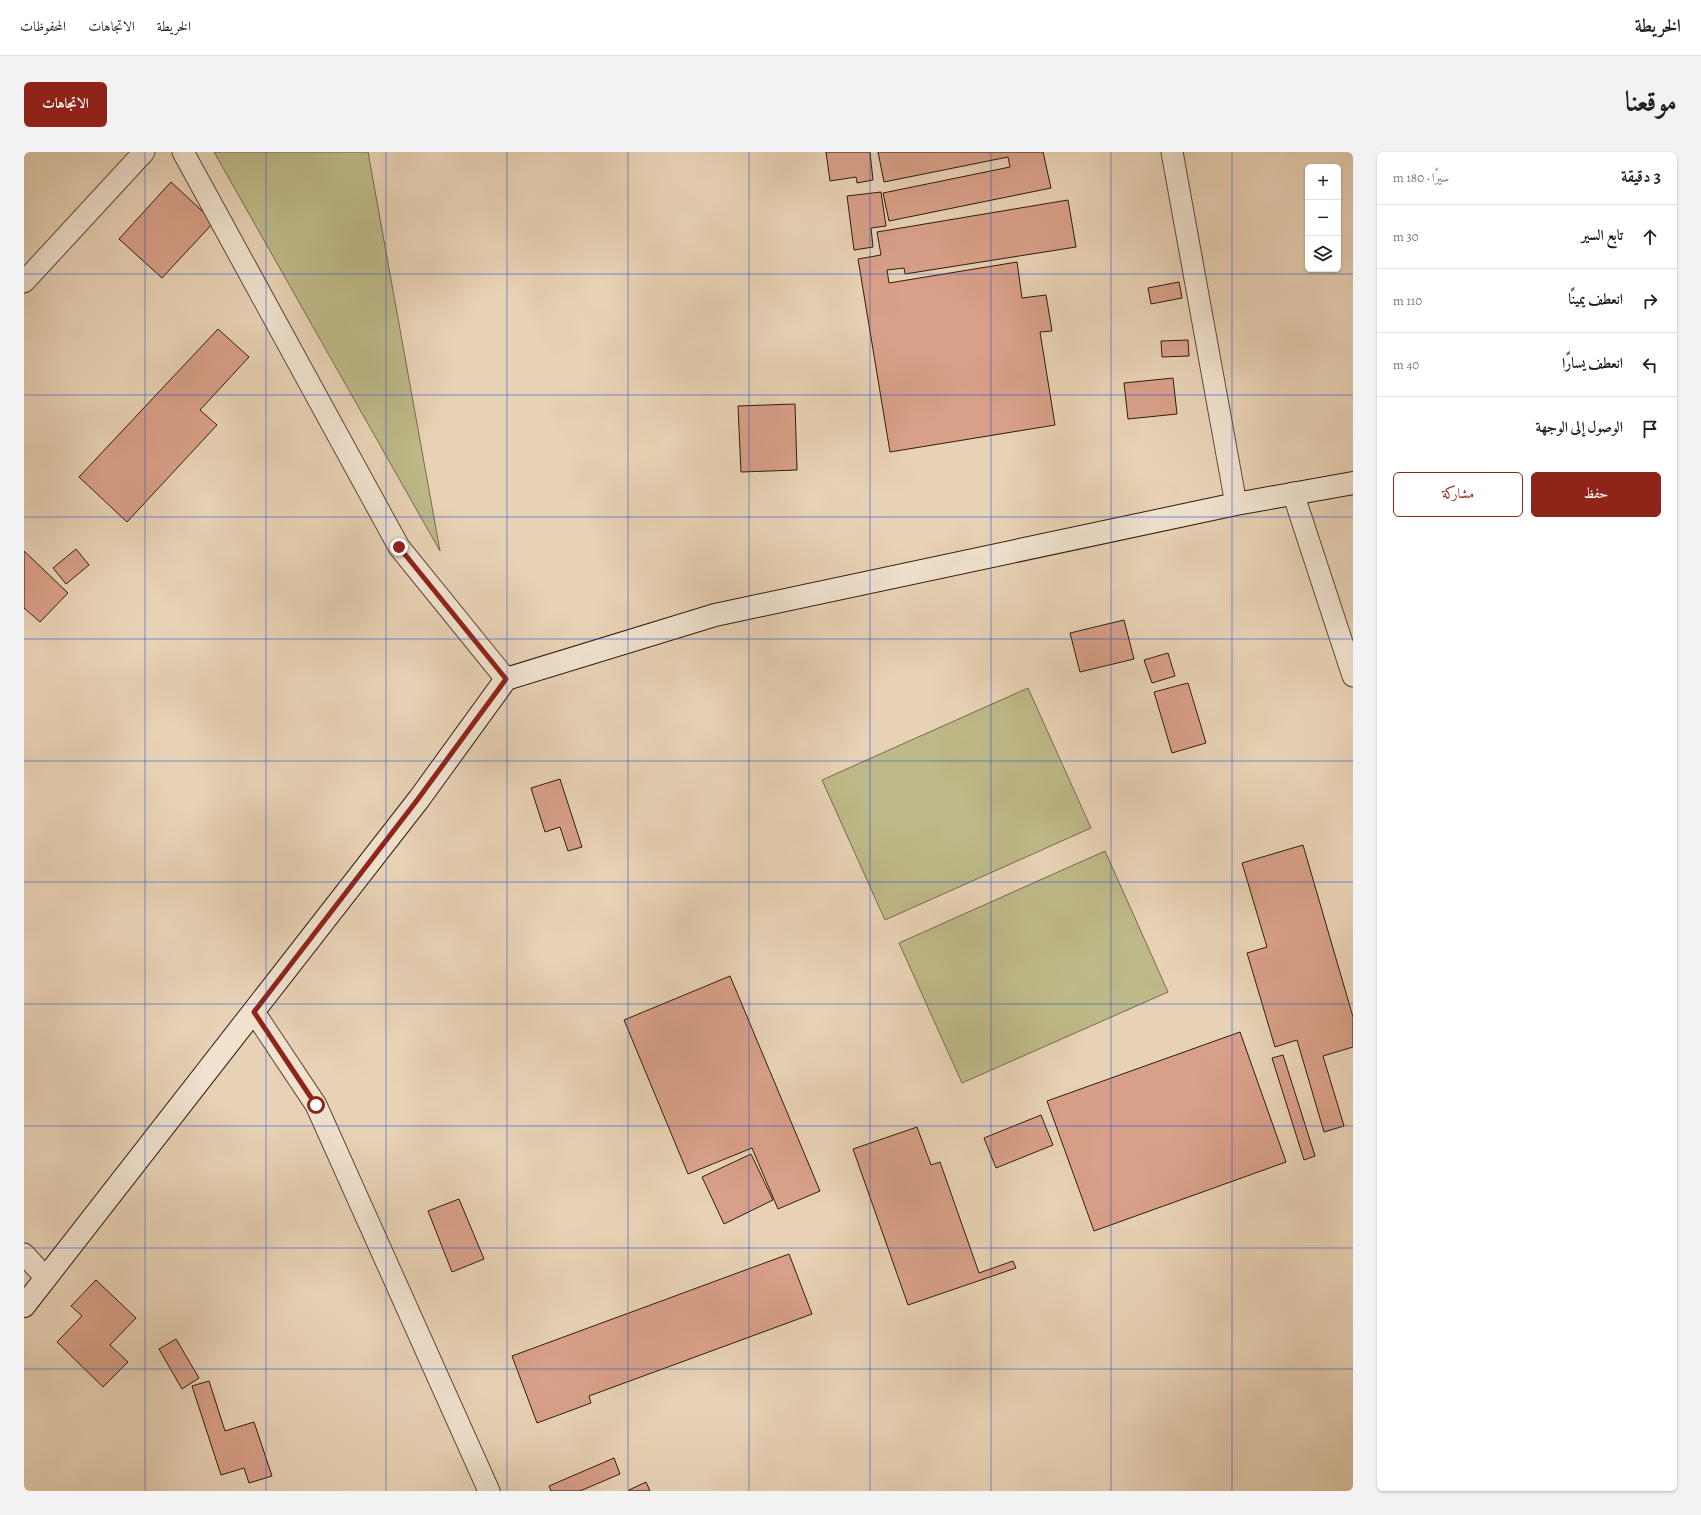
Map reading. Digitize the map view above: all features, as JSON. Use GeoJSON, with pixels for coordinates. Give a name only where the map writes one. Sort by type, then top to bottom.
{"type":"FeatureCollection","features":[{"type":"Feature","properties":{"kind":"street"},"geometry":{"type":"LineString","coordinates":[[24,282],[144,152]]}},
{"type":"Feature","properties":{"kind":"street"},"geometry":{"type":"LineString","coordinates":[[182,152],[399,547],[506,679]]}},
{"type":"Feature","properties":{"kind":"street"},"geometry":{"type":"LineString","coordinates":[[1172,152],[1236,504]]}},
{"type":"Feature","properties":{"kind":"street"},"geometry":{"type":"LineString","coordinates":[[24,1306],[254,1012],[418,799],[506,679],[715,615],[1236,504],[1353,483]]}},
{"type":"Feature","properties":{"kind":"street"},"geometry":{"type":"LineString","coordinates":[[1293,493],[1353,676]]}},
{"type":"Feature","properties":{"kind":"street"},"geometry":{"type":"LineString","coordinates":[[254,1012],[316,1105],[489,1491]]}},
{"type":"Feature","properties":{"kind":"street"},"geometry":{"type":"LineString","coordinates":[[24,1254],[46,1278]]}},
{"type":"Feature","properties":{"kind":"shaded area"},"geometry":{"type":"Polygon","coordinates":[[[214,152],[368,152],[440,551],[214,152]]]}},
{"type":"Feature","properties":{"kind":"shaded area"},"geometry":{"type":"Polygon","coordinates":[[[1028,688],[1091,828],[885,920],[822,780],[1028,688]]]}},
{"type":"Feature","properties":{"kind":"shaded area"},"geometry":{"type":"Polygon","coordinates":[[[1105,851],[1168,992],[962,1083],[899,943],[1105,851]]]}},
{"type":"Feature","properties":{"kind":"building"},"geometry":{"type":"Polygon","coordinates":[[[826,152],[870,152],[873,180],[857,183],[856,177],[830,181],[826,152]]]}},
{"type":"Feature","properties":{"kind":"building"},"geometry":{"type":"Polygon","coordinates":[[[878,152],[1043,152],[1051,188],[889,221],[883,193],[1010,167],[1008,157],[884,182],[878,152]]]}},
{"type":"Feature","properties":{"kind":"building"},"geometry":{"type":"Polygon","coordinates":[[[171,182],[214,222],[162,278],[119,239],[171,182]]]}},
{"type":"Feature","properties":{"kind":"building"},"geometry":{"type":"Polygon","coordinates":[[[881,192],[886,226],[871,228],[873,247],[854,250],[847,196],[881,192]]]}},
{"type":"Feature","properties":{"kind":"building"},"geometry":{"type":"Polygon","coordinates":[[[1068,200],[1076,247],[905,274],[904,268],[887,270],[889,283],[1017,262],[1022,298],[1046,295],[1052,331],[1040,332],[1055,425],[890,452],[858,259],[881,255],[877,232],[1068,200]]]}},
{"type":"Feature","properties":{"kind":"building"},"geometry":{"type":"Polygon","coordinates":[[[1179,282],[1182,298],[1151,304],[1148,288],[1179,282]]]}},
{"type":"Feature","properties":{"kind":"building"},"geometry":{"type":"Polygon","coordinates":[[[218,329],[249,357],[200,410],[217,425],[127,522],[79,477],[218,329]]]}},
{"type":"Feature","properties":{"kind":"building"},"geometry":{"type":"Polygon","coordinates":[[[1188,340],[1189,356],[1162,357],[1161,341],[1188,340]]]}},
{"type":"Feature","properties":{"kind":"building"},"geometry":{"type":"Polygon","coordinates":[[[1173,378],[1177,414],[1128,419],[1124,383],[1173,378]]]}},
{"type":"Feature","properties":{"kind":"building"},"geometry":{"type":"Polygon","coordinates":[[[795,404],[797,470],[741,472],[738,406],[795,404]]]}},
{"type":"Feature","properties":{"kind":"building"},"geometry":{"type":"Polygon","coordinates":[[[76,549],[89,565],[66,584],[53,568],[76,549]]]}},
{"type":"Feature","properties":{"kind":"building"},"geometry":{"type":"Polygon","coordinates":[[[24,551],[68,593],[40,622],[24,608],[24,551]]]}},
{"type":"Feature","properties":{"kind":"building"},"geometry":{"type":"Polygon","coordinates":[[[1124,620],[1134,659],[1080,672],[1070,633],[1124,620]]]}},
{"type":"Feature","properties":{"kind":"building"},"geometry":{"type":"Polygon","coordinates":[[[1168,653],[1175,676],[1152,683],[1144,660],[1168,653]]]}},
{"type":"Feature","properties":{"kind":"building"},"geometry":{"type":"Polygon","coordinates":[[[1188,683],[1206,743],[1172,753],[1154,692],[1188,683]]]}},
{"type":"Feature","properties":{"kind":"building"},"geometry":{"type":"Polygon","coordinates":[[[560,779],[582,847],[568,851],[560,827],[545,832],[531,788],[560,779]]]}},
{"type":"Feature","properties":{"kind":"building"},"geometry":{"type":"Polygon","coordinates":[[[1303,845],[1353,1017],[1353,1047],[1323,1056],[1344,1126],[1324,1132],[1297,1040],[1275,1047],[1247,953],[1267,947],[1242,863],[1303,845]]]}},
{"type":"Feature","properties":{"kind":"building"},"geometry":{"type":"Polygon","coordinates":[[[730,976],[820,1191],[778,1209],[752,1148],[688,1174],[624,1020],[730,976]]]}},
{"type":"Feature","properties":{"kind":"building"},"geometry":{"type":"Polygon","coordinates":[[[1240,1032],[1286,1162],[1094,1231],[1047,1101],[1240,1032]]]}},
{"type":"Feature","properties":{"kind":"building"},"geometry":{"type":"Polygon","coordinates":[[[1283,1055],[1315,1156],[1304,1160],[1272,1058],[1283,1055]]]}},
{"type":"Feature","properties":{"kind":"building"},"geometry":{"type":"Polygon","coordinates":[[[1041,1115],[1053,1145],[996,1168],[984,1138],[1041,1115]]]}},
{"type":"Feature","properties":{"kind":"building"},"geometry":{"type":"Polygon","coordinates":[[[917,1127],[931,1165],[940,1162],[979,1273],[1013,1261],[1016,1268],[908,1305],[853,1149],[917,1127]]]}},
{"type":"Feature","properties":{"kind":"building"},"geometry":{"type":"Polygon","coordinates":[[[751,1154],[773,1200],[724,1224],[702,1177],[751,1154]]]}},
{"type":"Feature","properties":{"kind":"building"},"geometry":{"type":"Polygon","coordinates":[[[459,1199],[484,1259],[452,1272],[428,1211],[459,1199]]]}},
{"type":"Feature","properties":{"kind":"building"},"geometry":{"type":"Polygon","coordinates":[[[789,1254],[812,1314],[589,1396],[591,1403],[537,1423],[512,1356],[789,1254]]]}},
{"type":"Feature","properties":{"kind":"building"},"geometry":{"type":"Polygon","coordinates":[[[96,1280],[136,1318],[110,1345],[128,1362],[103,1387],[57,1342],[82,1316],[71,1306],[96,1280]]]}},
{"type":"Feature","properties":{"kind":"building"},"geometry":{"type":"Polygon","coordinates":[[[176,1339],[199,1378],[182,1389],[159,1349],[176,1339]]]}},
{"type":"Feature","properties":{"kind":"building"},"geometry":{"type":"Polygon","coordinates":[[[209,1381],[225,1431],[254,1422],[272,1476],[249,1483],[244,1468],[221,1475],[192,1386],[209,1381]]]}},
{"type":"Feature","properties":{"kind":"building"},"geometry":{"type":"Polygon","coordinates":[[[614,1458],[620,1474],[580,1491],[551,1491],[549,1486],[614,1458]]]}},
{"type":"Feature","properties":{"kind":"building"},"geometry":{"type":"Polygon","coordinates":[[[646,1482],[650,1491],[629,1491],[629,1490],[646,1482]]]}},
{"type":"Feature","properties":{"kind":"route"},"geometry":{"type":"LineString","coordinates":[[316,1105],[254,1012],[418,799],[506,679],[399,547]]}}]}
